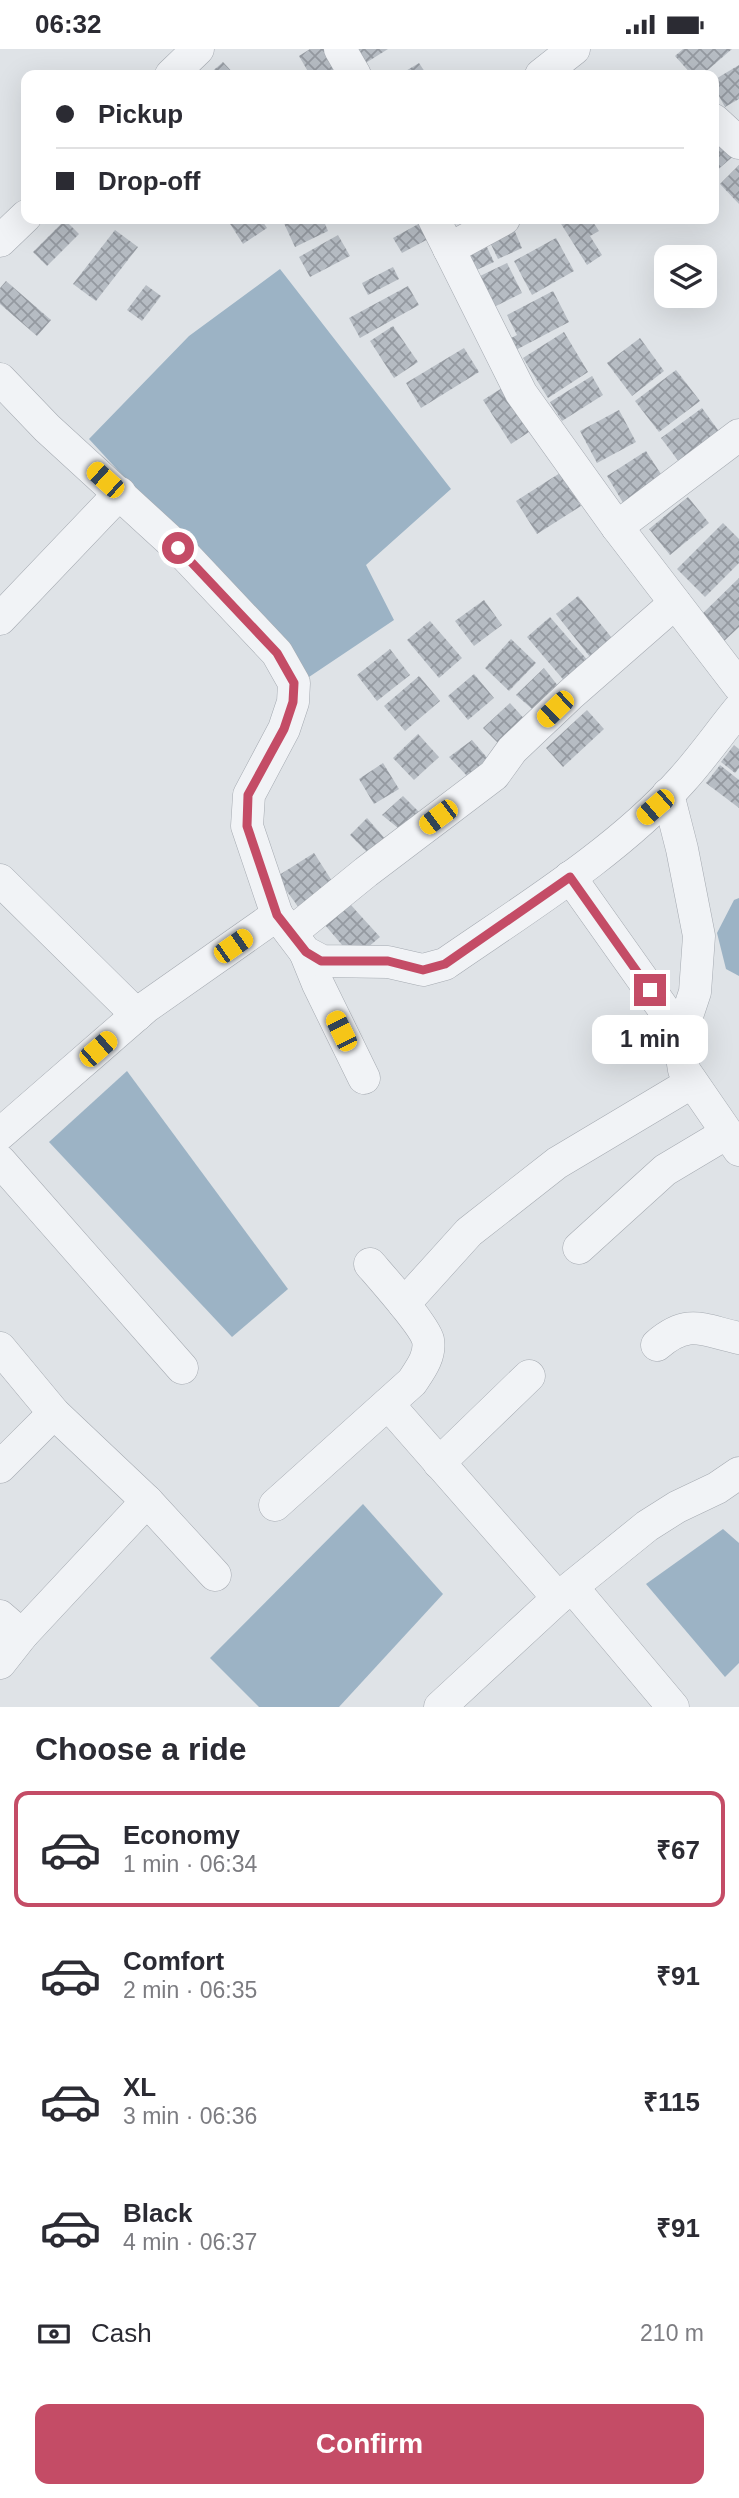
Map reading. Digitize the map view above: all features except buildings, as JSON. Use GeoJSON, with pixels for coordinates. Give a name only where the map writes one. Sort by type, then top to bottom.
{"type":"FeatureCollection","features":[{"type":"Feature","properties":{"kind":"street"},"geometry":{"type":"LineString","coordinates":[[176,70],[198,49]]}},
{"type":"Feature","properties":{"kind":"street"},"geometry":{"type":"LineString","coordinates":[[340,49],[352,70]]}},
{"type":"Feature","properties":{"kind":"street"},"geometry":{"type":"LineString","coordinates":[[547,70],[574,49]]}},
{"type":"Feature","properties":{"kind":"street"},"geometry":{"type":"LineString","coordinates":[[719,125],[739,143]]}},
{"type":"Feature","properties":{"kind":"street"},"geometry":{"type":"LineString","coordinates":[[0,241],[21,221]]}},
{"type":"Feature","properties":{"kind":"street"},"geometry":{"type":"LineString","coordinates":[[436,224],[521,393],[617,527],[739,686]]}},
{"type":"Feature","properties":{"kind":"street"},"geometry":{"type":"LineString","coordinates":[[449,249],[495,224]]}},
{"type":"Feature","properties":{"kind":"street"},"geometry":{"type":"LineString","coordinates":[[0,379],[47,428],[178,548],[277,653],[294,683],[293,702],[284,729],[248,795],[247,826],[291,934],[364,1079]]}},
{"type":"Feature","properties":{"kind":"street"},"geometry":{"type":"LineString","coordinates":[[617,527],[739,435]]}},
{"type":"Feature","properties":{"kind":"street"},"geometry":{"type":"LineString","coordinates":[[0,619],[120,493]]}},
{"type":"Feature","properties":{"kind":"street"},"geometry":{"type":"LineString","coordinates":[[0,1134],[137,1015],[291,934],[366,872],[494,775],[512,751],[571,694],[675,603]]}},
{"type":"Feature","properties":{"kind":"street"},"geometry":{"type":"LineString","coordinates":[[291,934],[321,961],[388,961],[423,970],[445,964],[609,847],[682,781],[739,709]]}},
{"type":"Feature","properties":{"kind":"street"},"geometry":{"type":"LineString","coordinates":[[579,1248],[665,1170],[733,1141],[684,1070],[680,1045],[695,992],[699,936],[668,794]]}},
{"type":"Feature","properties":{"kind":"street"},"geometry":{"type":"LineString","coordinates":[[570,877],[682,1035]]}},
{"type":"Feature","properties":{"kind":"street"},"geometry":{"type":"LineString","coordinates":[[0,880],[137,1015]]}},
{"type":"Feature","properties":{"kind":"street"},"geometry":{"type":"LineString","coordinates":[[404,1304],[470,1232],[557,1163],[691,1083]]}},
{"type":"Feature","properties":{"kind":"street"},"geometry":{"type":"LineString","coordinates":[[0,1161],[182,1368]]}},
{"type":"Feature","properties":{"kind":"street"},"geometry":{"type":"LineString","coordinates":[[275,1505],[412,1381],[426,1359],[428,1340],[404,1304],[370,1264]]}},
{"type":"Feature","properties":{"kind":"street"},"geometry":{"type":"LineString","coordinates":[[657,1346],[673,1332],[690,1327],[739,1338]]}},
{"type":"Feature","properties":{"kind":"street"},"geometry":{"type":"LineString","coordinates":[[0,1347],[54,1413],[147,1501],[215,1575]]}},
{"type":"Feature","properties":{"kind":"street"},"geometry":{"type":"LineString","coordinates":[[439,1463],[529,1376]]}},
{"type":"Feature","properties":{"kind":"street"},"geometry":{"type":"LineString","coordinates":[[388,1404],[439,1463],[673,1707]]}},
{"type":"Feature","properties":{"kind":"street"},"geometry":{"type":"LineString","coordinates":[[0,1467],[54,1413]]}},
{"type":"Feature","properties":{"kind":"street"},"geometry":{"type":"LineString","coordinates":[[440,1707],[566,1593],[647,1526],[739,1473]]}},
{"type":"Feature","properties":{"kind":"street"},"geometry":{"type":"LineString","coordinates":[[0,1663],[11,1626],[147,1501]]}},
{"type":"Feature","properties":{"kind":"water"},"geometry":{"type":"Polygon","coordinates":[[[280,269],[451,489],[366,565],[394,620],[309,677],[89,439],[189,336],[280,269]]]}},
{"type":"Feature","properties":{"kind":"water"},"geometry":{"type":"Polygon","coordinates":[[[739,898],[739,976],[726,969],[717,933],[734,900],[739,898]]]}},
{"type":"Feature","properties":{"kind":"water"},"geometry":{"type":"Polygon","coordinates":[[[127,1071],[288,1289],[232,1337],[49,1142],[127,1071]]]}},
{"type":"Feature","properties":{"kind":"water"},"geometry":{"type":"Polygon","coordinates":[[[363,1504],[443,1594],[339,1707],[259,1707],[210,1658],[363,1504]]]}},
{"type":"Feature","properties":{"kind":"water"},"geometry":{"type":"Polygon","coordinates":[[[723,1529],[739,1543],[739,1663],[725,1677],[646,1584],[723,1529]]]}},
{"type":"Feature","properties":{"kind":"route"},"geometry":{"type":"LineString","coordinates":[[178,548],[277,653],[294,683],[293,702],[284,729],[248,795],[247,826],[277,915],[306,952],[321,961],[388,961],[423,970],[445,964],[570,877],[650,990]]}}]}
